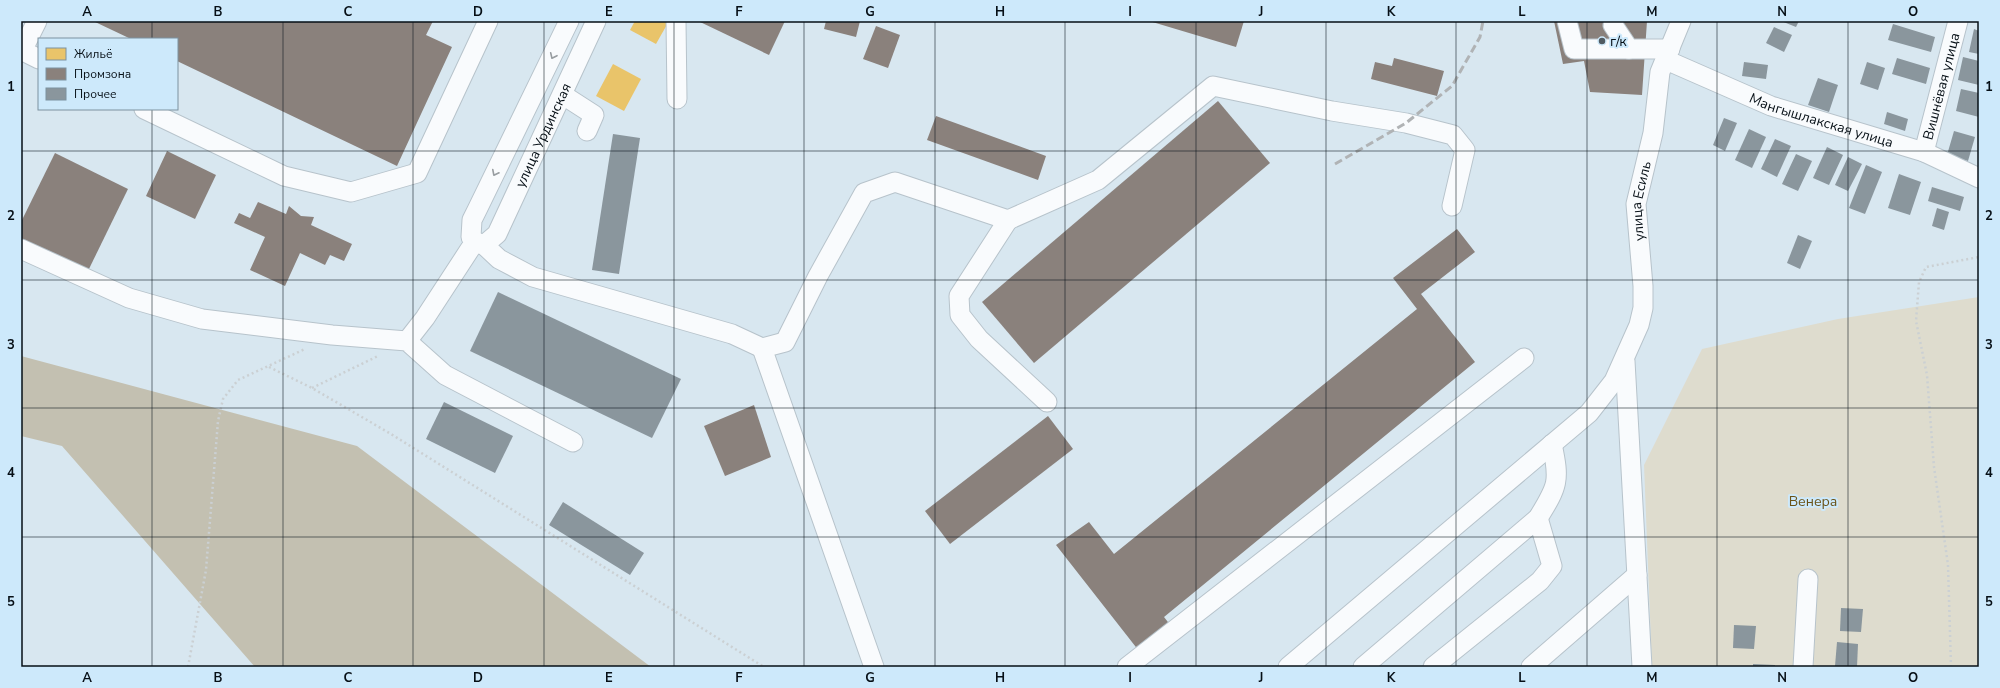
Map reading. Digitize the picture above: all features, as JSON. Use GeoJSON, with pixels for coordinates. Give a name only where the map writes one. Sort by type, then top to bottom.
{"type":"FeatureCollection","features":[{"type":"Feature","properties":{"kind":"street"},"geometry":{"type":"LineString","coordinates":[[28,53],[36,21]]}},
{"type":"Feature","properties":{"kind":"street"},"geometry":{"type":"LineString","coordinates":[[146,110],[284,176],[351,192],[417,173],[488,21]]}},
{"type":"Feature","properties":{"kind":"street"},"geometry":{"type":"LineString","coordinates":[[569,21],[472,220],[471,236],[499,258],[533,277],[732,334],[762,348],[785,342],[818,276],[864,193],[895,182],[1008,220]]}},
{"type":"Feature","properties":{"kind":"street","name":"улица Урдинская"},"geometry":{"type":"LineString","coordinates":[[407,341],[425,318],[470,249],[497,234],[563,95],[596,21]]}},
{"type":"Feature","properties":{"kind":"street"},"geometry":{"type":"LineString","coordinates":[[676,21],[677,99]]}},
{"type":"Feature","properties":{"kind":"street"},"geometry":{"type":"LineString","coordinates":[[1567,21],[1574,49],[1629,49],[1668,55]]}},
{"type":"Feature","properties":{"kind":"street"},"geometry":{"type":"LineString","coordinates":[[1614,21],[1613,25],[1629,49]]}},
{"type":"Feature","properties":{"kind":"street","name":"улица Есиль"},"geometry":{"type":"LineString","coordinates":[[1288,667],[1589,413],[1614,381],[1639,325],[1643,308],[1636,204],[1653,133],[1660,72],[1681,21]]}},
{"type":"Feature","properties":{"kind":"street","name":"Вишнёвая улица"},"geometry":{"type":"LineString","coordinates":[[1924,152],[1958,21]]}},
{"type":"Feature","properties":{"kind":"street","name":"Мангышлакская улица"},"geometry":{"type":"LineString","coordinates":[[1668,55],[1771,106],[1924,152],[1979,178]]}},
{"type":"Feature","properties":{"kind":"street"},"geometry":{"type":"LineString","coordinates":[[1047,402],[979,339],[960,315],[959,296],[1008,220],[1098,180],[1212,86],[1332,111],[1406,123],[1453,134],[1465,150],[1452,206]]}},
{"type":"Feature","properties":{"kind":"street"},"geometry":{"type":"LineString","coordinates":[[563,95],[594,115],[587,131]]}},
{"type":"Feature","properties":{"kind":"street"},"geometry":{"type":"LineString","coordinates":[[21,249],[130,298],[202,320],[332,335],[407,341],[445,376],[573,442]]}},
{"type":"Feature","properties":{"kind":"street"},"geometry":{"type":"LineString","coordinates":[[762,348],[874,667]]}},
{"type":"Feature","properties":{"kind":"street"},"geometry":{"type":"LineString","coordinates":[[1128,667],[1524,358]]}},
{"type":"Feature","properties":{"kind":"street"},"geometry":{"type":"LineString","coordinates":[[1624,358],[1642,667]]}},
{"type":"Feature","properties":{"kind":"street"},"geometry":{"type":"LineString","coordinates":[[1363,667],[1538,518],[1553,494],[1558,471],[1552,444]]}},
{"type":"Feature","properties":{"kind":"street"},"geometry":{"type":"LineString","coordinates":[[1433,667],[1540,581],[1552,566],[1538,518]]}},
{"type":"Feature","properties":{"kind":"street"},"geometry":{"type":"LineString","coordinates":[[1531,667],[1637,576]]}},
{"type":"Feature","properties":{"kind":"street"},"geometry":{"type":"LineString","coordinates":[[1804,667],[1808,579]]}},
{"type":"Feature","properties":{"kind":"path"},"geometry":{"type":"LineString","coordinates":[[1951,667],[1948,565],[1934,467],[1927,375],[1916,321],[1919,282],[1926,267],[1979,257]]}},
{"type":"Feature","properties":{"kind":"path"},"geometry":{"type":"LineString","coordinates":[[188,667],[206,570],[218,421],[223,399],[238,380],[268,367],[332,335]]}},
{"type":"Feature","properties":{"kind":"path"},"geometry":{"type":"LineString","coordinates":[[312,388],[380,355]]}},
{"type":"Feature","properties":{"kind":"path"},"geometry":{"type":"LineString","coordinates":[[268,367],[312,388],[391,434],[764,667]]}},
{"type":"Feature","properties":{"kind":"green space","name":"Венера"},"geometry":{"type":"Polygon","coordinates":[[[1979,297],[1979,667],[1652,667],[1644,465],[1702,349],[1838,319],[1979,297]]]}},
{"type":"Feature","properties":{"kind":"shaded area"},"geometry":{"type":"Polygon","coordinates":[[[21,356],[357,446],[651,667],[255,667],[62,446],[21,436],[21,356]]]}},
{"type":"Feature","properties":{"kind":"building: Жильё"},"geometry":{"type":"Polygon","coordinates":[[[635,21],[669,21],[656,44],[630,30],[635,21]]]}},
{"type":"Feature","properties":{"kind":"building: Жильё"},"geometry":{"type":"Polygon","coordinates":[[[613,64],[641,79],[624,111],[596,96],[613,64]]]}},
{"type":"Feature","properties":{"kind":"building: Промзона"},"geometry":{"type":"Polygon","coordinates":[[[93,21],[433,21],[426,35],[452,47],[397,166],[178,61],[178,38],[129,38],[93,21]]]}},
{"type":"Feature","properties":{"kind":"building: Промзона"},"geometry":{"type":"Polygon","coordinates":[[[698,21],[785,21],[769,55],[698,21]]]}},
{"type":"Feature","properties":{"kind":"building: Промзона"},"geometry":{"type":"Polygon","coordinates":[[[826,21],[860,21],[856,37],[824,29],[826,21]]]}},
{"type":"Feature","properties":{"kind":"building: Промзона"},"geometry":{"type":"Polygon","coordinates":[[[1149,21],[1244,21],[1236,47],[1149,21]]]}},
{"type":"Feature","properties":{"kind":"building: Промзона","name":"г/к"},"geometry":{"type":"Polygon","coordinates":[[[1554,21],[1647,21],[1642,95],[1590,92],[1584,61],[1563,64],[1554,21]]]}},
{"type":"Feature","properties":{"kind":"building: Промзона"},"geometry":{"type":"Polygon","coordinates":[[[876,26],[900,35],[888,68],[863,59],[876,26]]]}},
{"type":"Feature","properties":{"kind":"building: Промзона"},"geometry":{"type":"Polygon","coordinates":[[[1394,58],[1444,71],[1437,96],[1371,79],[1375,62],[1392,66],[1394,58]]]}},
{"type":"Feature","properties":{"kind":"building: Промзона"},"geometry":{"type":"Polygon","coordinates":[[[1218,101],[1270,163],[1034,363],[982,302],[1218,101]]]}},
{"type":"Feature","properties":{"kind":"building: Промзона"},"geometry":{"type":"Polygon","coordinates":[[[936,116],[1046,156],[1038,180],[927,140],[936,116]]]}},
{"type":"Feature","properties":{"kind":"building: Промзона"},"geometry":{"type":"Polygon","coordinates":[[[167,151],[216,175],[195,219],[146,196],[167,151]]]}},
{"type":"Feature","properties":{"kind":"building: Промзона"},"geometry":{"type":"Polygon","coordinates":[[[55,153],[128,189],[87,273],[21,241],[21,222],[55,153]]]}},
{"type":"Feature","properties":{"kind":"building: Промзона"},"geometry":{"type":"Polygon","coordinates":[[[258,202],[286,214],[289,206],[301,216],[314,217],[311,225],[352,244],[344,261],[330,255],[325,265],[300,253],[285,286],[250,270],[265,237],[234,223],[239,213],[250,218],[258,202]]]}},
{"type":"Feature","properties":{"kind":"building: Промзона"},"geometry":{"type":"Polygon","coordinates":[[[1457,229],[1475,252],[1421,294],[1475,362],[1164,617],[1171,626],[1139,651],[1056,545],[1089,522],[1114,554],[1417,309],[1393,278],[1457,229]]]}},
{"type":"Feature","properties":{"kind":"building: Промзона"},"geometry":{"type":"Polygon","coordinates":[[[754,405],[771,457],[725,476],[704,426],[754,405]]]}},
{"type":"Feature","properties":{"kind":"building: Промзона"},"geometry":{"type":"Polygon","coordinates":[[[1048,416],[1073,449],[950,544],[925,511],[1048,416]]]}},
{"type":"Feature","properties":{"kind":"building: Прочее"},"geometry":{"type":"Polygon","coordinates":[[[1781,21],[1799,21],[1796,27],[1781,21]]]}},
{"type":"Feature","properties":{"kind":"building: Прочее"},"geometry":{"type":"Polygon","coordinates":[[[1893,24],[1935,37],[1931,52],[1888,40],[1893,24]]]}},
{"type":"Feature","properties":{"kind":"building: Прочее"},"geometry":{"type":"Polygon","coordinates":[[[1774,27],[1792,35],[1784,52],[1766,43],[1774,27]]]}},
{"type":"Feature","properties":{"kind":"building: Прочее"},"geometry":{"type":"Polygon","coordinates":[[[1974,29],[1979,31],[1979,54],[1969,52],[1974,29]]]}},
{"type":"Feature","properties":{"kind":"building: Прочее"},"geometry":{"type":"Polygon","coordinates":[[[1963,57],[1979,61],[1979,85],[1958,80],[1963,57]]]}},
{"type":"Feature","properties":{"kind":"building: Прочее"},"geometry":{"type":"Polygon","coordinates":[[[1897,58],[1930,68],[1926,84],[1892,74],[1897,58]]]}},
{"type":"Feature","properties":{"kind":"building: Прочее"},"geometry":{"type":"Polygon","coordinates":[[[1744,62],[1768,65],[1766,79],[1742,76],[1744,62]]]}},
{"type":"Feature","properties":{"kind":"building: Прочее"},"geometry":{"type":"Polygon","coordinates":[[[1867,62],[1885,68],[1878,90],[1860,84],[1867,62]]]}},
{"type":"Feature","properties":{"kind":"building: Прочее"},"geometry":{"type":"Polygon","coordinates":[[[1818,78],[1838,85],[1829,112],[1808,105],[1818,78]]]}},
{"type":"Feature","properties":{"kind":"building: Прочее"},"geometry":{"type":"Polygon","coordinates":[[[1961,89],[1979,93],[1979,117],[1956,111],[1961,89]]]}},
{"type":"Feature","properties":{"kind":"building: Прочее"},"geometry":{"type":"Polygon","coordinates":[[[1887,112],[1908,119],[1905,131],[1884,124],[1887,112]]]}},
{"type":"Feature","properties":{"kind":"building: Прочее"},"geometry":{"type":"Polygon","coordinates":[[[1724,118],[1737,123],[1725,151],[1713,145],[1724,118]]]}},
{"type":"Feature","properties":{"kind":"building: Прочее"},"geometry":{"type":"Polygon","coordinates":[[[1749,129],[1766,137],[1752,168],[1735,160],[1749,129]]]}},
{"type":"Feature","properties":{"kind":"building: Прочее"},"geometry":{"type":"Polygon","coordinates":[[[1954,131],[1975,137],[1968,161],[1947,155],[1954,131]]]}},
{"type":"Feature","properties":{"kind":"building: Прочее"},"geometry":{"type":"Polygon","coordinates":[[[613,134],[640,138],[619,274],[592,270],[613,134]]]}},
{"type":"Feature","properties":{"kind":"building: Прочее"},"geometry":{"type":"Polygon","coordinates":[[[1775,139],[1791,146],[1777,177],[1761,169],[1775,139]]]}},
{"type":"Feature","properties":{"kind":"building: Прочее"},"geometry":{"type":"Polygon","coordinates":[[[1827,147],[1843,155],[1829,185],[1813,178],[1827,147]]]}},
{"type":"Feature","properties":{"kind":"building: Прочее"},"geometry":{"type":"Polygon","coordinates":[[[1796,154],[1812,161],[1798,191],[1782,184],[1796,154]]]}},
{"type":"Feature","properties":{"kind":"building: Прочее"},"geometry":{"type":"Polygon","coordinates":[[[1848,157],[1862,164],[1848,191],[1835,185],[1848,157]]]}},
{"type":"Feature","properties":{"kind":"building: Прочее"},"geometry":{"type":"Polygon","coordinates":[[[1866,165],[1882,172],[1865,214],[1849,208],[1866,165]]]}},
{"type":"Feature","properties":{"kind":"building: Прочее"},"geometry":{"type":"Polygon","coordinates":[[[1899,174],[1921,182],[1910,215],[1888,208],[1899,174]]]}},
{"type":"Feature","properties":{"kind":"building: Прочее"},"geometry":{"type":"Polygon","coordinates":[[[1932,187],[1964,197],[1960,211],[1928,201],[1932,187]]]}},
{"type":"Feature","properties":{"kind":"building: Прочее"},"geometry":{"type":"Polygon","coordinates":[[[1937,208],[1949,212],[1944,230],[1932,226],[1937,208]]]}},
{"type":"Feature","properties":{"kind":"building: Прочее"},"geometry":{"type":"Polygon","coordinates":[[[1798,235],[1812,241],[1800,269],[1787,263],[1798,235]]]}},
{"type":"Feature","properties":{"kind":"building: Прочее"},"geometry":{"type":"Polygon","coordinates":[[[498,292],[681,379],[652,438],[470,351],[498,292]]]}},
{"type":"Feature","properties":{"kind":"building: Прочее"},"geometry":{"type":"Polygon","coordinates":[[[444,402],[513,436],[495,473],[426,439],[444,402]]]}},
{"type":"Feature","properties":{"kind":"building: Прочее"},"geometry":{"type":"Polygon","coordinates":[[[563,502],[644,553],[630,575],[549,525],[563,502]]]}},
{"type":"Feature","properties":{"kind":"building: Прочее"},"geometry":{"type":"Polygon","coordinates":[[[1841,608],[1863,609],[1861,632],[1840,631],[1841,608]]]}},
{"type":"Feature","properties":{"kind":"building: Прочее"},"geometry":{"type":"Polygon","coordinates":[[[1734,625],[1756,626],[1754,649],[1733,648],[1734,625]]]}},
{"type":"Feature","properties":{"kind":"building: Прочее"},"geometry":{"type":"Polygon","coordinates":[[[1837,642],[1858,644],[1857,667],[1835,666],[1837,642]]]}},
{"type":"Feature","properties":{"kind":"building: Прочее"},"geometry":{"type":"Polygon","coordinates":[[[1753,664],[1775,665],[1775,667],[1753,667],[1753,664]]]}},
{"type":"Feature","properties":{"kind":"railway"},"geometry":{"type":"LineString","coordinates":[[1335,164],[1406,123],[1452,86],[1480,37],[1483,21]]}},
{"type":"Feature","properties":{"kind":"place","name":"г/к"},"geometry":{"type":"Point","coordinates":[1602,41]}}]}
